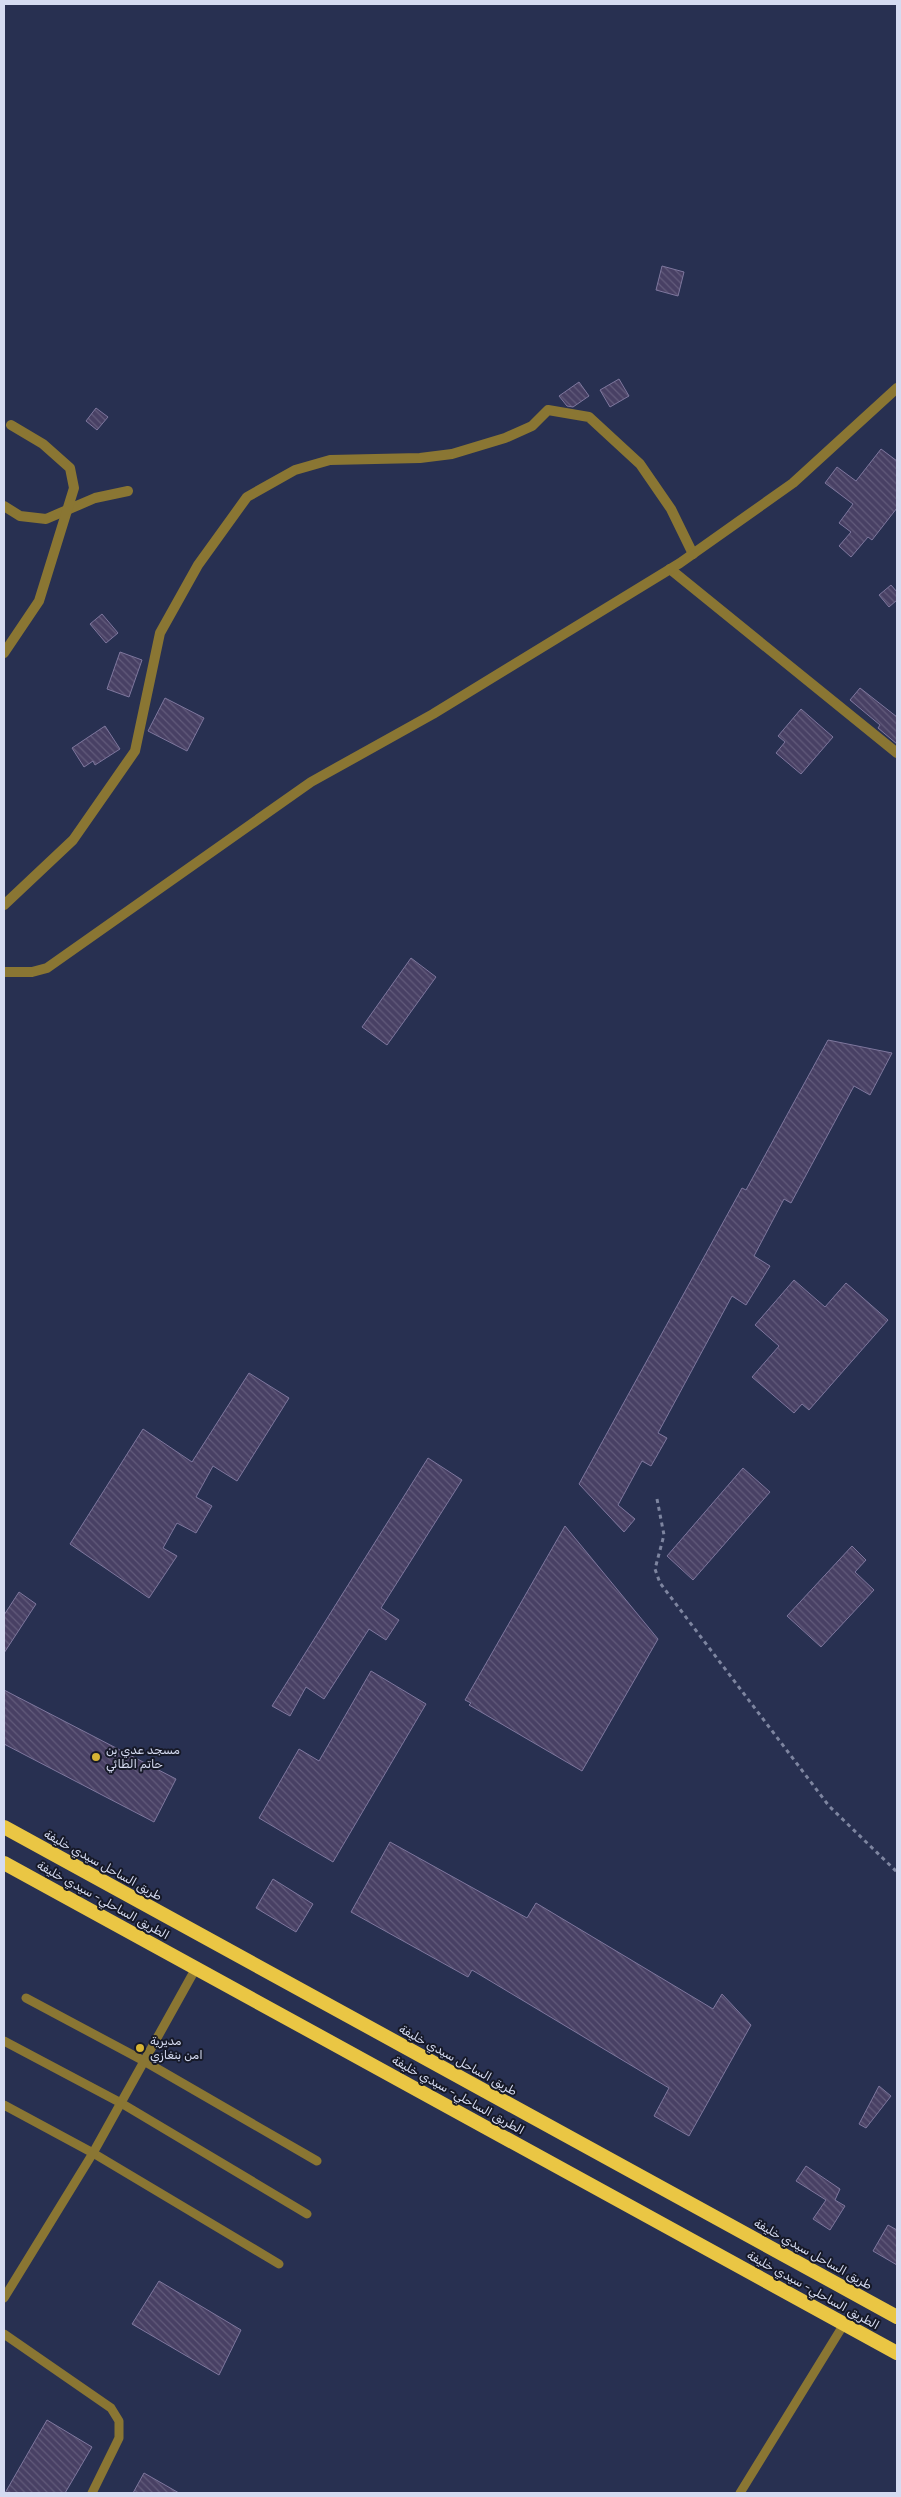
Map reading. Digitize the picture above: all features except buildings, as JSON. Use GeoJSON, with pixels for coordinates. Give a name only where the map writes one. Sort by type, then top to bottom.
{"type":"FeatureCollection","features":[{"type":"Feature","properties":{"kind":"highway","name":"طريق الساحل سيدي خليفة"},"geometry":{"type":"LineString","coordinates":[[4,1827],[897,2317]]}},
{"type":"Feature","properties":{"kind":"highway","name":"الطريق الساحلي- سيدي خليفة"},"geometry":{"type":"LineString","coordinates":[[4,1862],[897,2353]]}},
{"type":"Feature","properties":{"kind":"street"},"geometry":{"type":"LineString","coordinates":[[4,972],[32,972],[47,968],[311,782],[433,714],[693,554],[793,483],[897,388]]}},
{"type":"Feature","properties":{"kind":"street"},"geometry":{"type":"LineString","coordinates":[[4,905],[73,840],[135,751],[160,634],[198,565],[247,497],[295,470],[330,460],[420,458],[452,454],[505,438],[532,426],[548,410],[589,417],[640,464],[671,509],[693,554]]}},
{"type":"Feature","properties":{"kind":"street"},"geometry":{"type":"LineString","coordinates":[[4,653],[39,601],[74,488],[70,468],[42,444],[11,425]]}},
{"type":"Feature","properties":{"kind":"street"},"geometry":{"type":"LineString","coordinates":[[4,506],[20,516],[46,519],[95,498],[128,491]]}},
{"type":"Feature","properties":{"kind":"street"},"geometry":{"type":"LineString","coordinates":[[670,569],[897,753]]}},
{"type":"Feature","properties":{"kind":"lane"},"geometry":{"type":"LineString","coordinates":[[4,2298],[93,2153],[196,1968]]}},
{"type":"Feature","properties":{"kind":"lane"},"geometry":{"type":"LineString","coordinates":[[26,1998],[144,2061],[317,2161]]}},
{"type":"Feature","properties":{"kind":"lane"},"geometry":{"type":"LineString","coordinates":[[4,2041],[121,2103],[307,2214]]}},
{"type":"Feature","properties":{"kind":"lane"},"geometry":{"type":"LineString","coordinates":[[4,2105],[93,2153],[280,2264]]}},
{"type":"Feature","properties":{"kind":"lane"},"geometry":{"type":"LineString","coordinates":[[740,2493],[844,2324]]}},
{"type":"Feature","properties":{"kind":"lane"},"geometry":{"type":"LineString","coordinates":[[4,2334],[111,2408],[120,2422],[119,2438],[92,2493]]}},
{"type":"Feature","properties":{"kind":"path"},"geometry":{"type":"LineString","coordinates":[[656,1499],[664,1535],[655,1570],[660,1583],[829,1806],[897,1872]]}},
{"type":"Feature","properties":{"kind":"place","name":"مسجد عدي بن حاتم الطائي"},"geometry":{"type":"Point","coordinates":[96,1757]}},
{"type":"Feature","properties":{"kind":"place","name":"مديرية امن بنغازي"},"geometry":{"type":"Point","coordinates":[140,2048]}}]}
